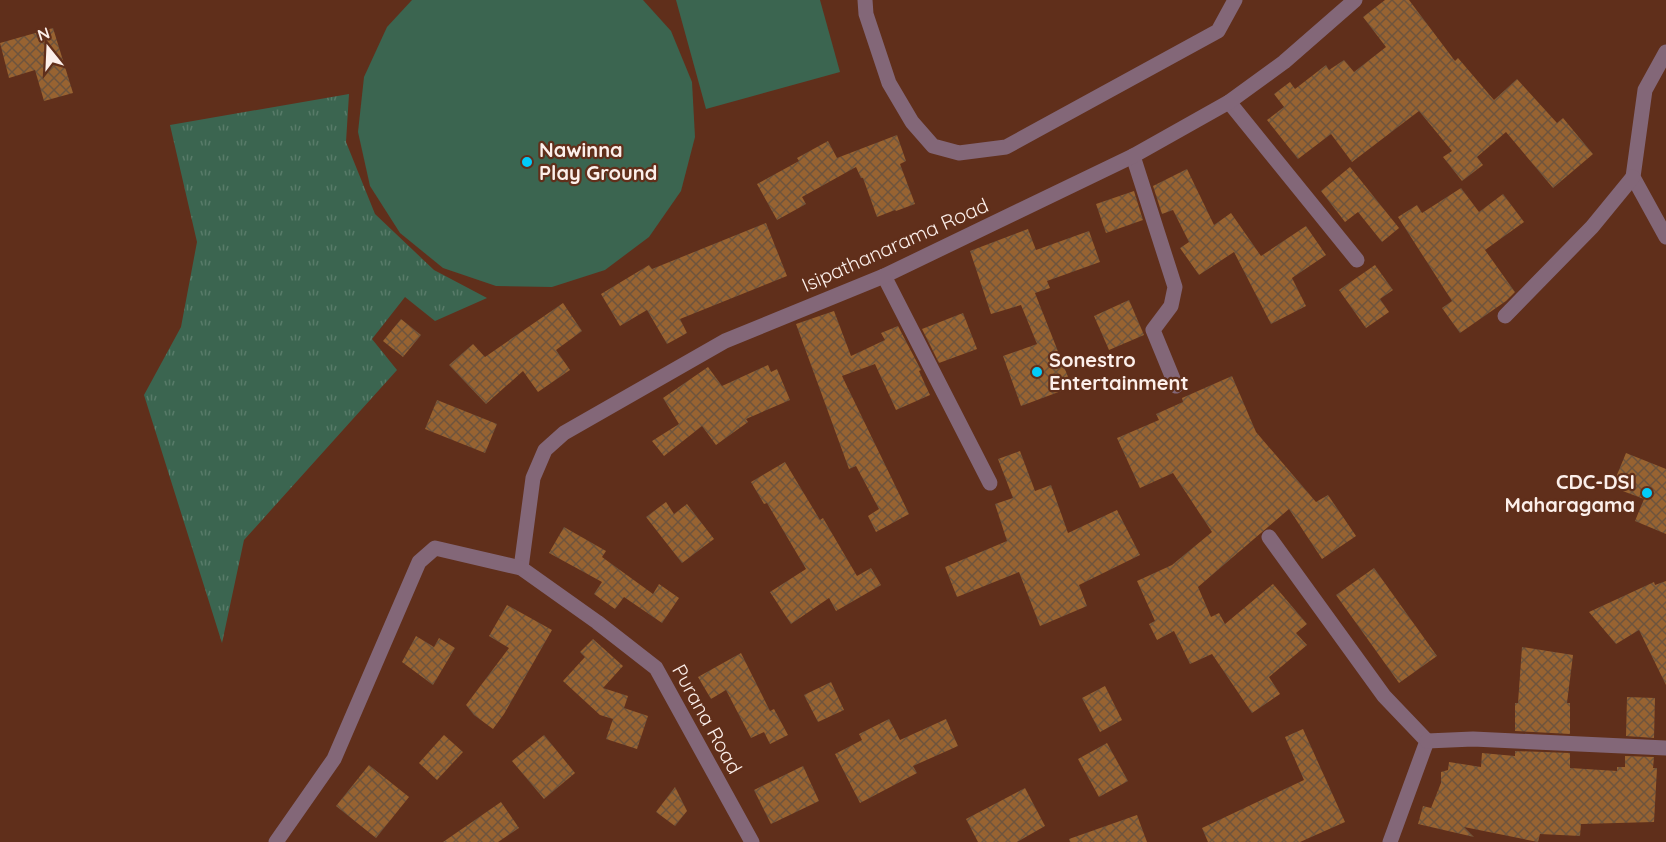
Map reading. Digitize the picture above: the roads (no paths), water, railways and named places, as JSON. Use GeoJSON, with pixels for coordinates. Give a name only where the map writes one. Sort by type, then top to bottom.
{"type":"FeatureCollection","features":[{"type":"Feature","properties":{"kind":"street"},"geometry":{"type":"LineString","coordinates":[[865,0],[866,14],[889,83],[912,122],[933,146],[959,153],[1006,147],[1218,31],[1235,0]]}},
{"type":"Feature","properties":{"kind":"street","name":"Isipathanarama Road"},"geometry":{"type":"LineString","coordinates":[[521,568],[533,478],[545,450],[564,433],[725,341],[884,276],[1133,156],[1230,102],[1284,62],[1355,0]]}},
{"type":"Feature","properties":{"kind":"street"},"geometry":{"type":"LineString","coordinates":[[1505,316],[1592,227],[1633,177],[1645,90],[1666,52]]}},
{"type":"Feature","properties":{"kind":"street"},"geometry":{"type":"LineString","coordinates":[[1230,102],[1357,260]]}},
{"type":"Feature","properties":{"kind":"street"},"geometry":{"type":"LineString","coordinates":[[1133,156],[1175,288],[1171,306],[1152,330],[1176,386]]}},
{"type":"Feature","properties":{"kind":"street"},"geometry":{"type":"LineString","coordinates":[[1633,177],[1666,237]]}},
{"type":"Feature","properties":{"kind":"street"},"geometry":{"type":"LineString","coordinates":[[884,276],[990,483]]}},
{"type":"Feature","properties":{"kind":"street"},"geometry":{"type":"LineString","coordinates":[[1269,537],[1384,696],[1427,741],[1473,739],[1666,748]]}},
{"type":"Feature","properties":{"kind":"street"},"geometry":{"type":"LineString","coordinates":[[276,842],[334,759],[419,562],[435,548],[521,568]]}},
{"type":"Feature","properties":{"kind":"street","name":"Purana Road"},"geometry":{"type":"LineString","coordinates":[[521,568],[597,622],[656,669],[752,842]]}},
{"type":"Feature","properties":{"kind":"street"},"geometry":{"type":"LineString","coordinates":[[1390,842],[1427,741]]}},
{"type":"Feature","properties":{"kind":"place","name":"Nawinna Play Ground"},"geometry":{"type":"Point","coordinates":[527,162]}},
{"type":"Feature","properties":{"kind":"place","name":"Sonestro Entertainment"},"geometry":{"type":"Point","coordinates":[1037,372]}},
{"type":"Feature","properties":{"kind":"place","name":"CDC-DSI Maharagama"},"geometry":{"type":"Point","coordinates":[1647,493]}}]}
